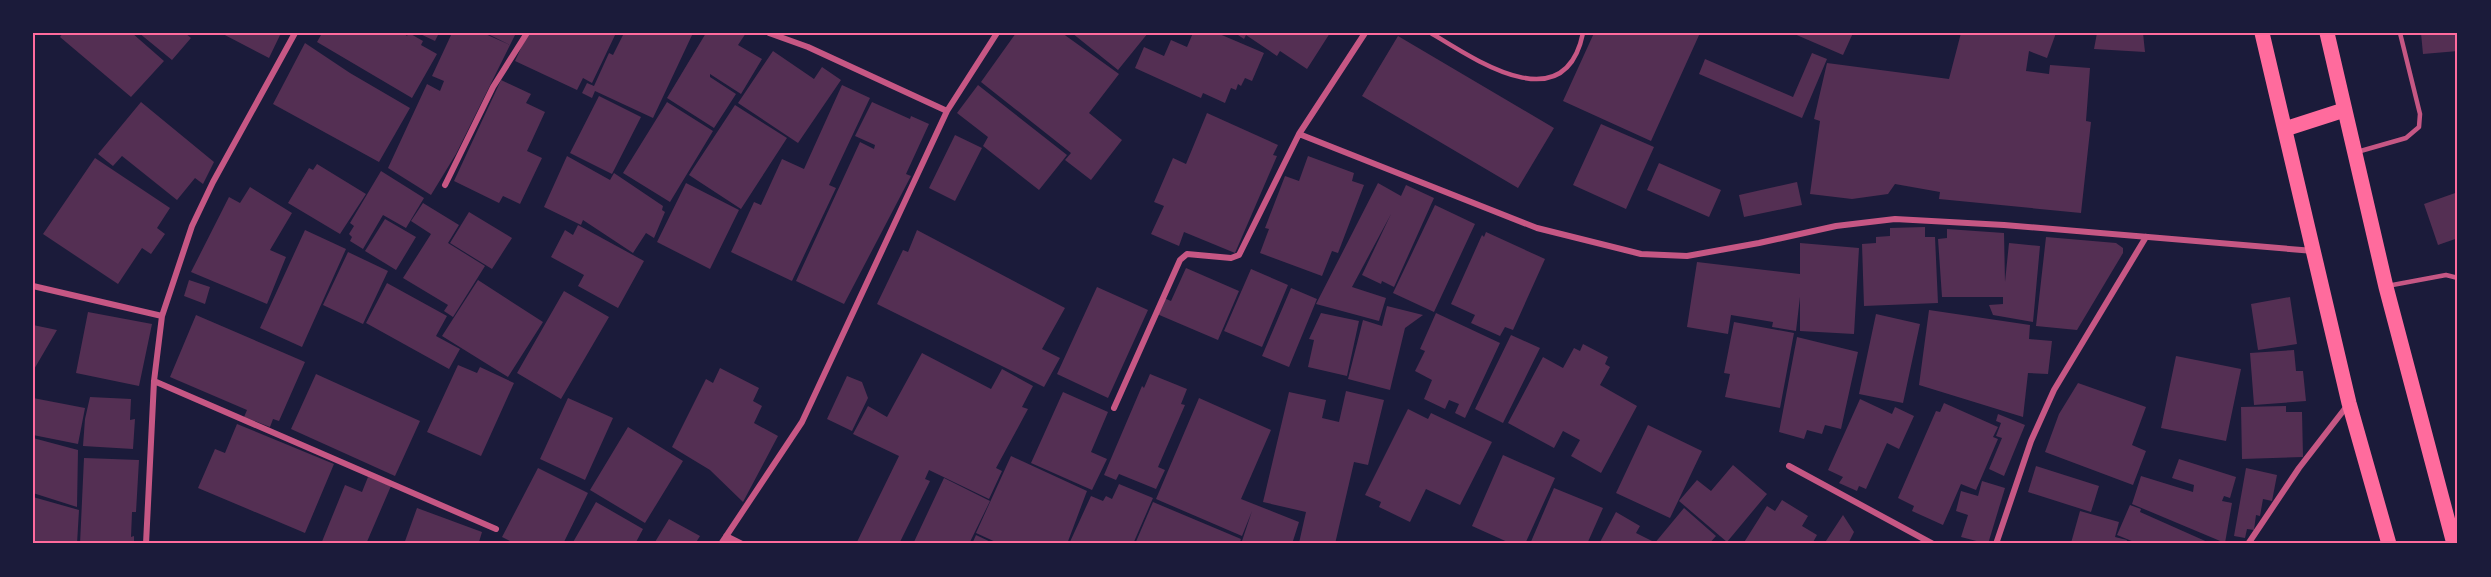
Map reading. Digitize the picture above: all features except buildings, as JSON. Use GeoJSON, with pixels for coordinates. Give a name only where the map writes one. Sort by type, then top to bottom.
{"type":"FeatureCollection","features":[{"type":"Feature","properties":{"kind":"main road"},"geometry":{"type":"LineString","coordinates":[[2262,33],[2349,403],[2389,544]]}},
{"type":"Feature","properties":{"kind":"main road"},"geometry":{"type":"LineString","coordinates":[[2327,33],[2386,286],[2454,544]]}},
{"type":"Feature","properties":{"kind":"main road"},"geometry":{"type":"LineString","coordinates":[[2285,129],[2344,110]]}},
{"type":"Feature","properties":{"kind":"street"},"geometry":{"type":"LineString","coordinates":[[146,544],[154,381],[162,316],[192,226],[213,182],[295,33]]}},
{"type":"Feature","properties":{"kind":"street"},"geometry":{"type":"LineString","coordinates":[[445,185],[493,87],[527,33]]}},
{"type":"Feature","properties":{"kind":"street"},"geometry":{"type":"LineString","coordinates":[[769,33],[808,47],[947,111]]}},
{"type":"Feature","properties":{"kind":"street"},"geometry":{"type":"LineString","coordinates":[[721,544],[802,422],[947,111],[997,33]]}},
{"type":"Feature","properties":{"kind":"street"},"geometry":{"type":"LineString","coordinates":[[1114,408],[1180,260],[1187,254],[1231,258],[1239,255],[1299,134],[1365,33]]}},
{"type":"Feature","properties":{"kind":"street"},"geometry":{"type":"LineString","coordinates":[[1299,134],[1537,228],[1641,254],[1687,256],[1836,226],[1895,219],[2314,251]]}},
{"type":"Feature","properties":{"kind":"street"},"geometry":{"type":"LineString","coordinates":[[1996,544],[2031,441],[2054,390],[2146,237]]}},
{"type":"Feature","properties":{"kind":"street"},"geometry":{"type":"LineString","coordinates":[[33,286],[162,316]]}},
{"type":"Feature","properties":{"kind":"street"},"geometry":{"type":"LineString","coordinates":[[154,381],[496,529]]}},
{"type":"Feature","properties":{"kind":"street"},"geometry":{"type":"LineString","coordinates":[[2248,544],[2299,468],[2349,403]]}},
{"type":"Feature","properties":{"kind":"street"},"geometry":{"type":"LineString","coordinates":[[1789,466],[1933,544]]}},
{"type":"Feature","properties":{"kind":"street"},"geometry":{"type":"LineString","coordinates":[[726,536],[742,544]]}},
{"type":"Feature","properties":{"kind":"lane"},"geometry":{"type":"LineString","coordinates":[[1431,33],[1514,78],[1544,80],[1563,73],[1574,57],[1583,33]]}},
{"type":"Feature","properties":{"kind":"lane"},"geometry":{"type":"LineString","coordinates":[[2354,153],[2406,138],[2419,127],[2421,114],[2400,33]]}},
{"type":"Feature","properties":{"kind":"lane"},"geometry":{"type":"LineString","coordinates":[[2386,286],[2446,275],[2458,278]]}}]}
